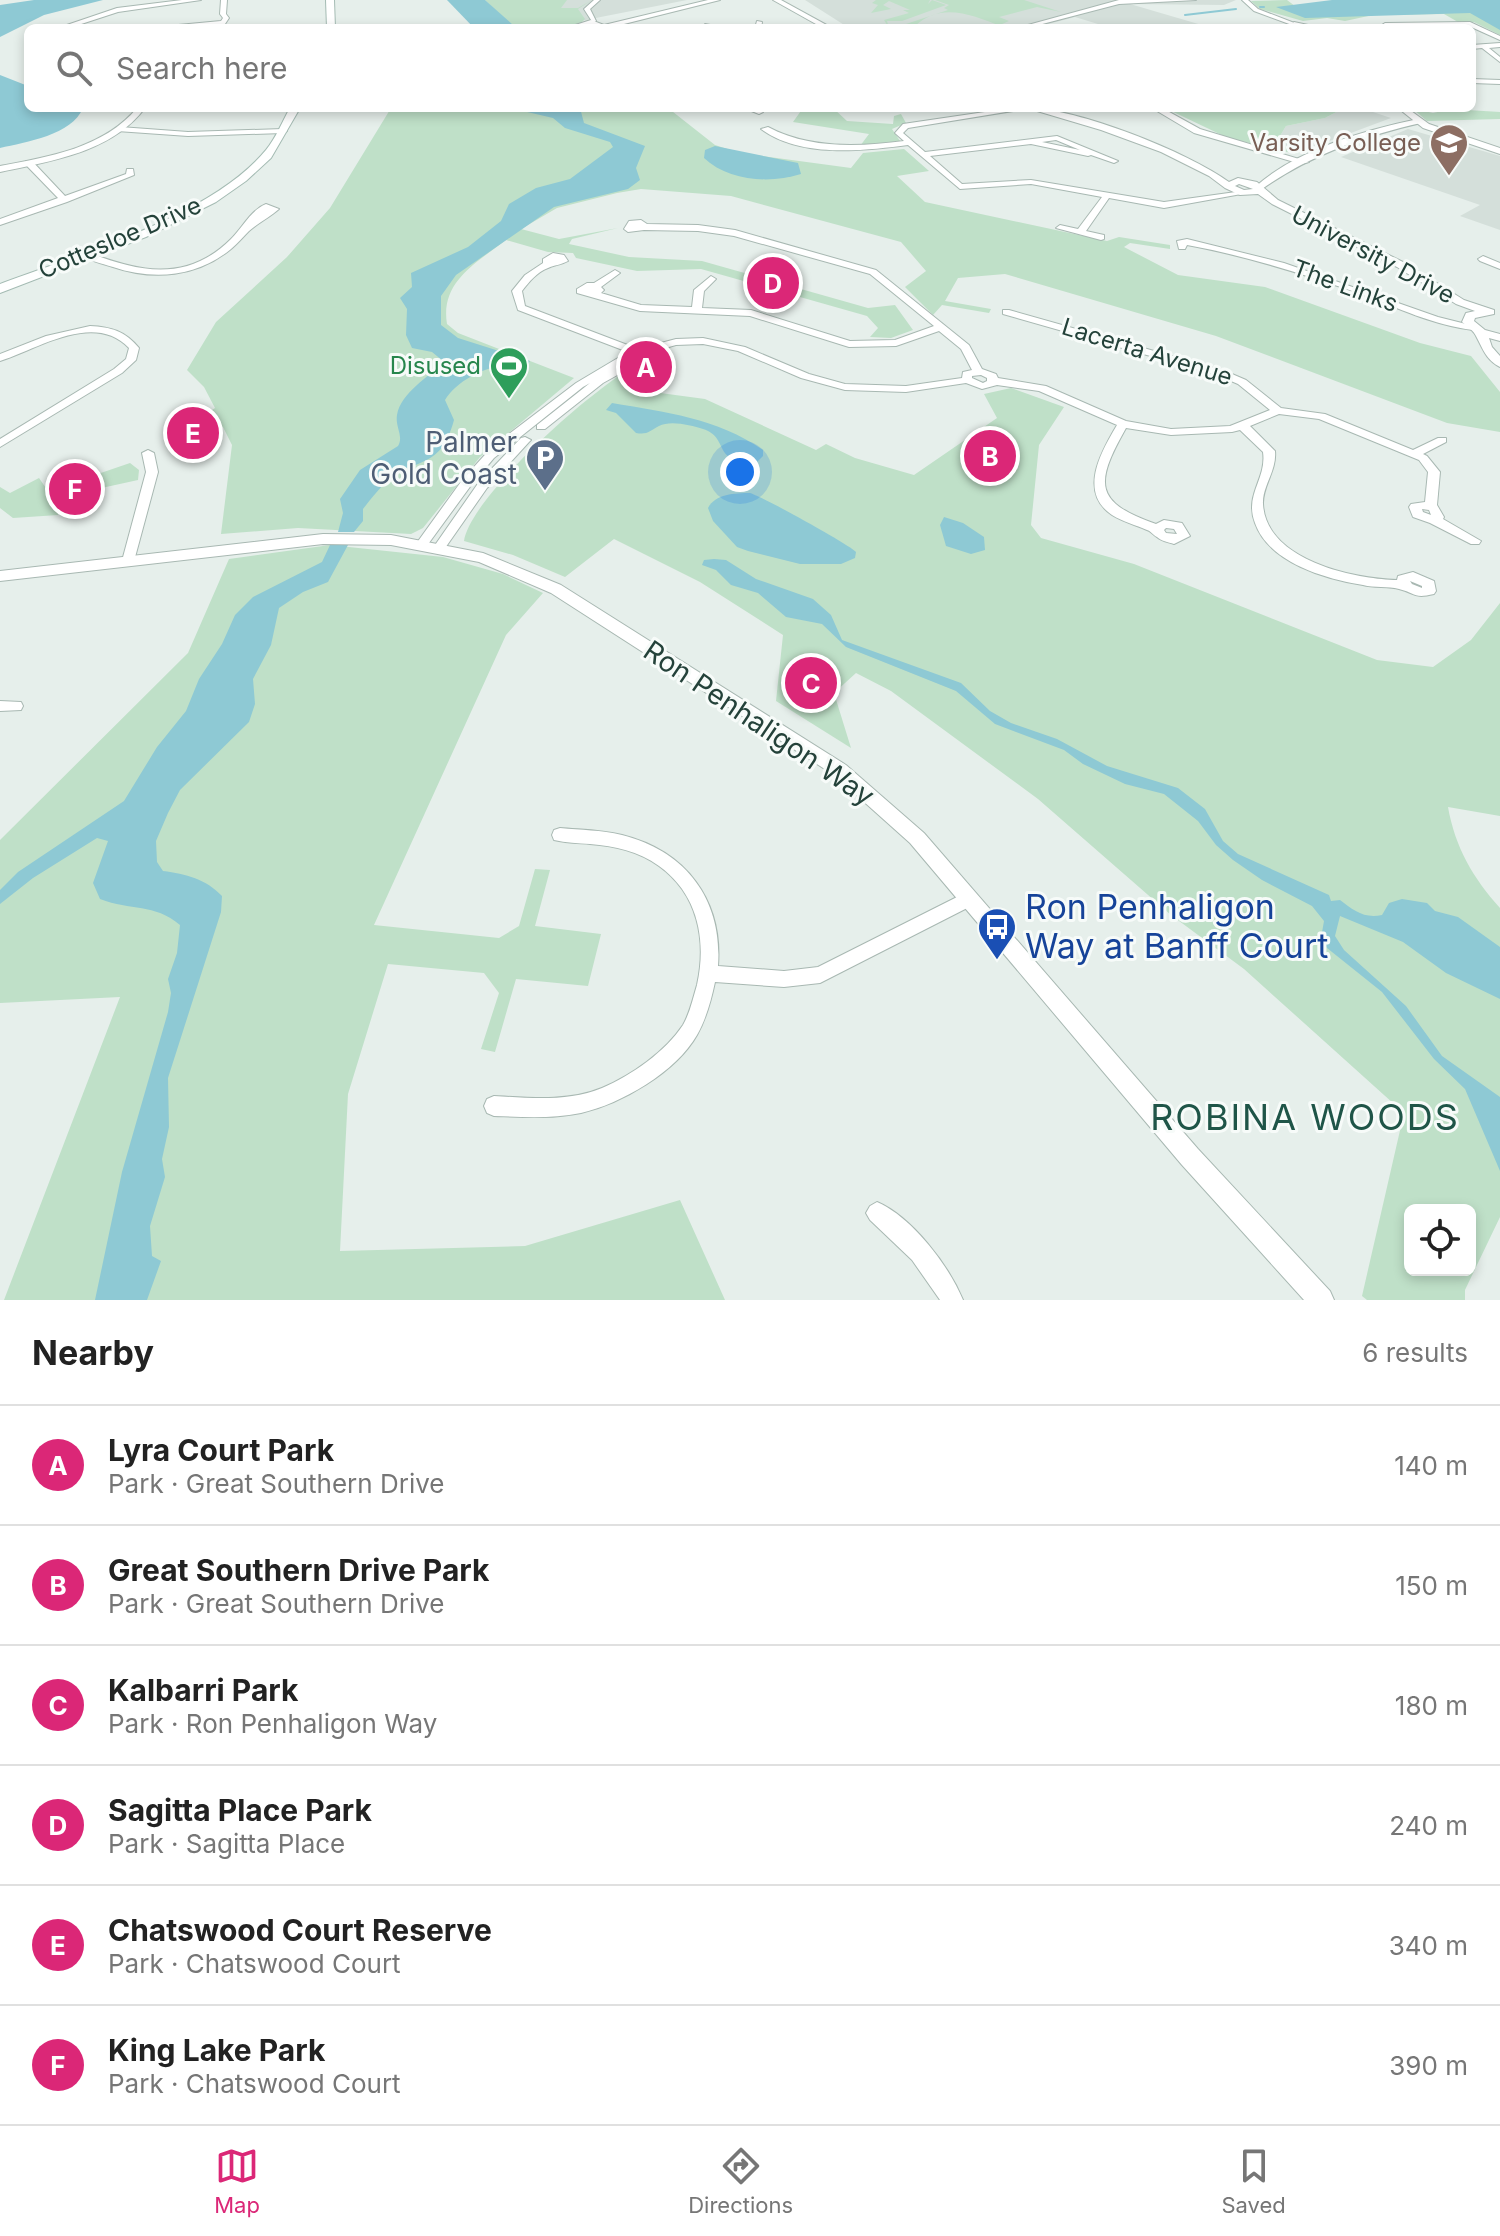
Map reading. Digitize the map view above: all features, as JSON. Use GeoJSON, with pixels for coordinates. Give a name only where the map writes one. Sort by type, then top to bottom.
{"type":"FeatureCollection","features":[{"type":"Feature","properties":{"kind":"main road"},"geometry":{"type":"LineString","coordinates":[[320,0],[320,24]]}},
{"type":"Feature","properties":{"kind":"main road"},"geometry":{"type":"LineString","coordinates":[[330,0],[331,24]]}},
{"type":"Feature","properties":{"kind":"main road","name":"Cottesloe Drive"},"geometry":{"type":"LineString","coordinates":[[0,281],[176,218],[226,190],[262,161],[276,132],[281,112]]}},
{"type":"Feature","properties":{"kind":"main road","name":"Cottesloe Drive"},"geometry":{"type":"LineString","coordinates":[[276,132],[292,112]]}},
{"type":"Feature","properties":{"kind":"main road","name":"Cottesloe Drive"},"geometry":{"type":"LineString","coordinates":[[0,289],[82,253]]}},
{"type":"Feature","properties":{"kind":"street"},"geometry":{"type":"LineString","coordinates":[[74,24],[117,10],[198,0]]}},
{"type":"Feature","properties":{"kind":"street"},"geometry":{"type":"LineString","coordinates":[[189,24],[224,23],[224,0]]}},
{"type":"Feature","properties":{"kind":"street"},"geometry":{"type":"LineString","coordinates":[[591,21],[588,5],[597,0]]}},
{"type":"Feature","properties":{"kind":"street"},"geometry":{"type":"LineString","coordinates":[[591,21],[612,24],[702,0]]}},
{"type":"Feature","properties":{"kind":"street"},"geometry":{"type":"LineString","coordinates":[[591,21],[612,24],[717,0]]}},
{"type":"Feature","properties":{"kind":"street"},"geometry":{"type":"LineString","coordinates":[[776,0],[821,24]]}},
{"type":"Feature","properties":{"kind":"street"},"geometry":{"type":"LineString","coordinates":[[789,0],[833,24]]}},
{"type":"Feature","properties":{"kind":"street"},"geometry":{"type":"LineString","coordinates":[[1035,24],[1119,2],[1193,0]]}},
{"type":"Feature","properties":{"kind":"street"},"geometry":{"type":"LineString","coordinates":[[1245,0],[1256,10],[1294,24]]}},
{"type":"Feature","properties":{"kind":"street"},"geometry":{"type":"LineString","coordinates":[[1476,27],[1500,38]]}},
{"type":"Feature","properties":{"kind":"street"},"geometry":{"type":"LineString","coordinates":[[1476,47],[1500,45]]}},
{"type":"Feature","properties":{"kind":"street"},"geometry":{"type":"LineString","coordinates":[[1483,46],[1500,60]]}},
{"type":"Feature","properties":{"kind":"street"},"geometry":{"type":"LineString","coordinates":[[1476,81],[1500,82]]}},
{"type":"Feature","properties":{"kind":"street"},"geometry":{"type":"LineString","coordinates":[[0,169],[85,146],[120,129],[137,112]]}},
{"type":"Feature","properties":{"kind":"street"},"geometry":{"type":"LineString","coordinates":[[987,116],[998,112]]}},
{"type":"Feature","properties":{"kind":"street"},"geometry":{"type":"LineString","coordinates":[[1008,112],[902,128],[899,133],[960,187],[1031,182],[1164,205],[1245,187],[1414,122]]}},
{"type":"Feature","properties":{"kind":"street"},"geometry":{"type":"LineString","coordinates":[[1042,112],[1135,140],[1213,174],[1228,186]]}},
{"type":"Feature","properties":{"kind":"street","name":"University Drive"},"geometry":{"type":"LineString","coordinates":[[1064,112],[1245,187],[1394,264],[1459,310],[1486,348],[1498,355]]}},
{"type":"Feature","properties":{"kind":"street"},"geometry":{"type":"LineString","coordinates":[[1163,112],[1197,131],[1301,163]]}},
{"type":"Feature","properties":{"kind":"street"},"geometry":{"type":"LineString","coordinates":[[1399,112],[1414,122],[1500,151]]}},
{"type":"Feature","properties":{"kind":"street"},"geometry":{"type":"LineString","coordinates":[[1405,112],[1414,122]]}},
{"type":"Feature","properties":{"kind":"street"},"geometry":{"type":"LineString","coordinates":[[120,129],[188,134],[276,132]]}},
{"type":"Feature","properties":{"kind":"street"},"geometry":{"type":"LineString","coordinates":[[765,129],[786,139],[855,148],[909,143]]}},
{"type":"Feature","properties":{"kind":"street"},"geometry":{"type":"LineString","coordinates":[[923,155],[1032,142],[1079,154],[1092,153],[1114,161]]}},
{"type":"Feature","properties":{"kind":"street"},"geometry":{"type":"LineString","coordinates":[[29,163],[64,200]]}},
{"type":"Feature","properties":{"kind":"street"},"geometry":{"type":"LineString","coordinates":[[1259,189],[1301,163]]}},
{"type":"Feature","properties":{"kind":"street"},"geometry":{"type":"LineString","coordinates":[[2,223],[108,181]]}},
{"type":"Feature","properties":{"kind":"street"},"geometry":{"type":"LineString","coordinates":[[1200,199],[1228,186],[1245,187]]}},
{"type":"Feature","properties":{"kind":"street","name":"University Drive"},"geometry":{"type":"LineString","coordinates":[[1245,187],[1259,189],[1275,202],[1401,265],[1460,302],[1495,313]]}},
{"type":"Feature","properties":{"kind":"street"},"geometry":{"type":"LineString","coordinates":[[1081,232],[1106,197]]}},
{"type":"Feature","properties":{"kind":"street"},"geometry":{"type":"LineString","coordinates":[[82,253],[133,272],[182,270],[224,253],[248,227]]}},
{"type":"Feature","properties":{"kind":"street"},"geometry":{"type":"LineString","coordinates":[[644,227],[735,233],[858,267],[888,282],[965,347],[978,371]]}},
{"type":"Feature","properties":{"kind":"street"},"geometry":{"type":"LineString","coordinates":[[1060,228],[1101,237]]}},
{"type":"Feature","properties":{"kind":"street","name":"The Links"},"geometry":{"type":"LineString","coordinates":[[1215,250],[1284,264],[1401,306],[1433,322],[1474,327]]}},
{"type":"Feature","properties":{"kind":"street"},"geometry":{"type":"LineString","coordinates":[[1483,259],[1500,266]]}},
{"type":"Feature","properties":{"kind":"street"},"geometry":{"type":"LineString","coordinates":[[549,263],[528,277],[517,291],[521,308],[637,352],[674,342],[707,341],[732,346],[807,377],[858,389],[905,391],[967,380],[982,386],[994,381],[1042,388],[1123,424],[1184,433],[1242,425],[1278,411],[1321,416],[1415,453],[1433,467],[1432,513],[1475,541]]}},
{"type":"Feature","properties":{"kind":"street"},"geometry":{"type":"LineString","coordinates":[[615,273],[594,289],[640,308],[697,308],[766,316],[849,344],[896,343],[939,328]]}},
{"type":"Feature","properties":{"kind":"street"},"geometry":{"type":"LineString","coordinates":[[697,308],[699,290],[711,279]]}},
{"type":"Feature","properties":{"kind":"street","name":"Lacerta Avenue"},"geometry":{"type":"LineString","coordinates":[[1006,312],[1221,373],[1242,382],[1278,411]]}},
{"type":"Feature","properties":{"kind":"street"},"geometry":{"type":"LineString","coordinates":[[1495,313],[1475,313],[1474,327],[1500,338]]}},
{"type":"Feature","properties":{"kind":"street"},"geometry":{"type":"LineString","coordinates":[[0,358],[43,339],[88,330],[121,335],[134,348],[131,360],[118,371],[0,444]]}},
{"type":"Feature","properties":{"kind":"street"},"geometry":{"type":"LineString","coordinates":[[431,546],[512,450],[599,381],[626,366],[637,352]]}},
{"type":"Feature","properties":{"kind":"street"},"geometry":{"type":"LineString","coordinates":[[967,380],[967,374],[978,371],[990,374],[994,381]]}},
{"type":"Feature","properties":{"kind":"street"},"geometry":{"type":"LineString","coordinates":[[1123,424],[1106,448],[1102,495],[1109,507],[1157,529]]}},
{"type":"Feature","properties":{"kind":"street"},"geometry":{"type":"LineString","coordinates":[[1242,425],[1269,451],[1269,468],[1257,508],[1260,520],[1278,543],[1308,564],[1345,579],[1404,585]]}},
{"type":"Feature","properties":{"kind":"street"},"geometry":{"type":"LineString","coordinates":[[1415,453],[1442,440]]}},
{"type":"Feature","properties":{"kind":"street"},"geometry":{"type":"LineString","coordinates":[[128,561],[152,472],[148,453]]}},
{"type":"Feature","properties":{"kind":"street","name":"Ron Penhaligon Way"},"geometry":{"type":"LineString","coordinates":[[0,576],[323,539],[391,540],[483,558],[556,589],[840,770],[917,838],[1229,1202],[1321,1300]]}},
{"type":"Feature","properties":{"kind":"street"},"geometry":{"type":"LineString","coordinates":[[494,1106],[552,1109],[580,1104],[608,1095],[643,1076],[687,1034],[710,974],[711,937],[706,914],[686,882],[667,863],[623,842],[560,835]]}},
{"type":"Feature","properties":{"kind":"street"},"geometry":{"type":"LineString","coordinates":[[710,974],[784,979],[820,975],[969,899]]}},
{"type":"Feature","properties":{"kind":"street"},"geometry":{"type":"LineString","coordinates":[[877,1213],[910,1239],[941,1278],[952,1300]]}},
{"type":"Feature","properties":{"kind":"shaded area"},"geometry":{"type":"Polygon","coordinates":[[[485,0],[687,0],[565,24],[510,24],[485,0]]]}},
{"type":"Feature","properties":{"kind":"shaded area"},"geometry":{"type":"Polygon","coordinates":[[[805,0],[1236,0],[1224,5],[1130,4],[1198,24],[1098,24],[1075,17],[1048,24],[843,24],[805,0]]]}},
{"type":"Feature","properties":{"kind":"shaded area"},"geometry":{"type":"Polygon","coordinates":[[[1336,112],[1373,112],[1391,118],[1300,152],[1269,141],[1280,136],[1286,126],[1325,118],[1336,112]]]}},
{"type":"Feature","properties":{"kind":"shaded area","name":"Varsity College"},"geometry":{"type":"Polygon","coordinates":[[[1408,129],[1500,156],[1500,230],[1460,216],[1480,205],[1341,157],[1408,129]]]}},
{"type":"Feature","properties":{"kind":"green space"},"geometry":{"type":"Polygon","coordinates":[[[485,0],[567,0],[561,8],[578,8],[592,0],[578,9],[585,19],[581,23],[510,24],[485,0]]]}},
{"type":"Feature","properties":{"kind":"green space"},"geometry":{"type":"Polygon","coordinates":[[[876,0],[930,0],[928,4],[932,0],[946,5],[902,21],[887,21],[886,24],[884,20],[909,13],[903,10],[910,10],[889,1],[883,5],[891,9],[871,13],[878,5],[872,3],[876,0]]]}},
{"type":"Feature","properties":{"kind":"green space"},"geometry":{"type":"Polygon","coordinates":[[[935,0],[1024,0],[1061,12],[1037,7],[999,17],[1009,21],[996,24],[958,13],[936,14],[948,10],[944,8],[949,5],[935,0]]]}},
{"type":"Feature","properties":{"kind":"green space"},"geometry":{"type":"Polygon","coordinates":[[[1287,0],[1308,16],[1472,12],[1500,28],[1500,35],[1474,22],[1458,22],[1444,14],[1373,15],[1345,21],[1327,18],[1303,21],[1260,9],[1251,1],[1287,0]]]}},
{"type":"Feature","properties":{"kind":"green space"},"geometry":{"type":"Polygon","coordinates":[[[389,112],[673,112],[715,145],[740,153],[851,168],[863,153],[904,149],[929,171],[897,176],[925,202],[1107,241],[1119,237],[1170,245],[1170,249],[1130,243],[1124,247],[1178,275],[1265,287],[1420,343],[1471,356],[1500,392],[1500,432],[1447,423],[1216,336],[1005,274],[958,278],[945,301],[991,309],[989,313],[942,305],[933,315],[905,287],[926,271],[901,242],[731,196],[641,189],[557,208],[521,229],[559,239],[618,228],[572,239],[569,244],[629,257],[702,261],[868,308],[895,305],[913,330],[891,338],[870,337],[878,328],[867,316],[701,269],[637,271],[576,258],[573,253],[548,252],[506,240],[472,266],[455,285],[446,309],[447,324],[458,333],[574,378],[480,457],[423,528],[411,534],[298,528],[221,534],[232,445],[223,427],[171,447],[170,440],[215,408],[204,387],[187,370],[216,322],[287,257],[330,208],[389,112]]]}},
{"type":"Feature","properties":{"kind":"green space"},"geometry":{"type":"Polygon","coordinates":[[[800,112],[837,112],[847,121],[893,124],[894,116],[901,114],[906,123],[892,129],[900,141],[860,146],[869,134],[793,122],[800,112]]]}},
{"type":"Feature","properties":{"kind":"green space"},"geometry":{"type":"Polygon","coordinates":[[[1173,112],[1336,112],[1325,118],[1286,126],[1280,136],[1270,141],[1300,152],[1296,154],[1228,138],[1173,112]]]}},
{"type":"Feature","properties":{"kind":"green space"},"geometry":{"type":"Polygon","coordinates":[[[1417,112],[1500,112],[1500,119],[1427,121],[1417,112]]]}},
{"type":"Feature","properties":{"kind":"green space"},"geometry":{"type":"Polygon","coordinates":[[[671,347],[638,390],[705,399],[816,450],[826,444],[855,458],[914,475],[997,418],[984,394],[1011,388],[1064,407],[1039,445],[1031,525],[1041,538],[1134,564],[1377,660],[1433,667],[1471,640],[1500,603],[1500,816],[1448,807],[1466,861],[1500,908],[1500,1217],[1476,1267],[1476,1204],[1404,1204],[1404,1276],[1472,1276],[1465,1290],[1465,1300],[1367,1300],[1362,1296],[1404,1113],[1244,969],[1171,915],[1038,799],[891,691],[856,673],[834,693],[851,748],[776,701],[783,635],[700,582],[614,539],[565,577],[513,555],[464,541],[473,519],[520,461],[552,430],[620,375],[649,356],[671,347]]]}},
{"type":"Feature","properties":{"kind":"green space"},"geometry":{"type":"Polygon","coordinates":[[[130,463],[139,470],[138,480],[65,496],[58,515],[13,518],[0,508],[0,487],[10,493],[39,478],[48,491],[130,463]]]}},
{"type":"Feature","properties":{"kind":"green space"},"geometry":{"type":"Polygon","coordinates":[[[330,545],[443,557],[503,574],[543,593],[506,635],[374,925],[499,938],[519,926],[535,869],[550,870],[535,926],[601,934],[588,986],[516,979],[495,1052],[481,1049],[499,993],[484,973],[388,964],[348,1094],[340,1251],[525,1246],[680,1200],[725,1300],[4,1300],[120,997],[0,1003],[0,840],[188,653],[229,559],[330,545]]]}},
{"type":"Feature","properties":{"kind":"water"},"geometry":{"type":"Polygon","coordinates":[[[34,0],[103,0],[44,15],[0,37],[0,5],[34,0]]]}},
{"type":"Feature","properties":{"kind":"water"},"geometry":{"type":"Polygon","coordinates":[[[447,0],[485,0],[512,24],[470,24],[447,0]]]}},
{"type":"Feature","properties":{"kind":"water"},"geometry":{"type":"Polygon","coordinates":[[[1332,0],[1500,0],[1500,30],[1470,13],[1305,18],[1276,7],[1332,0]]]}},
{"type":"Feature","properties":{"kind":"water"},"geometry":{"type":"Polygon","coordinates":[[[0,75],[24,84],[24,112],[80,112],[59,131],[0,148],[0,75]]]}},
{"type":"Feature","properties":{"kind":"water"},"geometry":{"type":"Polygon","coordinates":[[[527,112],[581,112],[584,123],[645,146],[636,168],[640,180],[628,189],[554,207],[456,275],[441,296],[441,325],[458,338],[530,361],[525,369],[515,366],[492,368],[459,384],[445,400],[454,420],[438,452],[385,483],[363,509],[363,521],[354,532],[338,532],[343,513],[340,499],[360,470],[398,446],[397,415],[404,399],[443,361],[432,352],[412,348],[406,335],[407,309],[400,298],[412,287],[411,273],[468,247],[501,221],[509,204],[536,188],[570,179],[613,147],[610,142],[565,128],[553,118],[527,112]]]}},
{"type":"Feature","properties":{"kind":"water"},"geometry":{"type":"Polygon","coordinates":[[[715,146],[798,163],[801,174],[776,179],[737,176],[704,158],[705,150],[715,146]]]}},
{"type":"Feature","properties":{"kind":"water"},"geometry":{"type":"Polygon","coordinates":[[[612,403],[709,423],[763,450],[763,456],[757,462],[733,459],[711,433],[687,425],[669,423],[646,433],[636,433],[616,413],[606,410],[612,403]]]}},
{"type":"Feature","properties":{"kind":"water"},"geometry":{"type":"Polygon","coordinates":[[[750,493],[839,540],[856,552],[855,558],[841,564],[800,564],[737,547],[713,521],[708,508],[720,497],[750,493]]]}},
{"type":"Feature","properties":{"kind":"water"},"geometry":{"type":"Polygon","coordinates":[[[944,517],[963,523],[984,537],[985,550],[971,554],[946,546],[940,525],[944,517]]]}},
{"type":"Feature","properties":{"kind":"water"},"geometry":{"type":"Polygon","coordinates":[[[330,545],[348,545],[328,582],[303,592],[279,608],[271,645],[253,679],[255,704],[249,722],[180,790],[156,841],[157,862],[163,871],[188,876],[209,885],[222,896],[221,912],[168,1078],[169,1127],[162,1159],[165,1177],[150,1226],[152,1256],[161,1261],[147,1300],[95,1300],[122,1172],[168,1012],[171,993],[168,979],[177,953],[180,925],[161,913],[100,899],[93,883],[108,841],[97,838],[33,878],[0,904],[0,890],[18,872],[124,801],[157,747],[186,711],[199,679],[222,644],[235,615],[253,597],[322,562],[330,545]]]}},
{"type":"Feature","properties":{"kind":"water"},"geometry":{"type":"Polygon","coordinates":[[[704,560],[726,560],[756,579],[813,599],[831,615],[842,640],[961,683],[990,711],[1011,723],[1057,739],[1107,766],[1178,788],[1205,809],[1223,841],[1238,854],[1329,895],[1331,901],[1340,900],[1359,913],[1370,916],[1382,915],[1389,903],[1402,899],[1427,903],[1435,911],[1458,917],[1500,947],[1500,999],[1446,973],[1403,942],[1340,916],[1335,936],[1344,950],[1406,1006],[1442,1056],[1500,1097],[1500,1171],[1465,1089],[1434,1059],[1382,992],[1327,948],[1321,938],[1324,921],[1312,906],[1262,880],[1233,860],[1216,845],[1198,821],[1164,794],[1125,784],[1083,764],[1064,750],[995,724],[956,691],[846,647],[822,624],[786,617],[758,593],[731,585],[716,570],[702,565],[704,560]]]}},
{"type":"Feature","properties":{"kind":"waterway"},"geometry":{"type":"LineString","coordinates":[[1185,15],[1236,9]]}},
{"type":"Feature","properties":{"kind":"place","name":"Varsity College"},"geometry":{"type":"Point","coordinates":[1449,177]}},
{"type":"Feature","properties":{"kind":"place","name":"Sagitta Place Park"},"geometry":{"type":"Point","coordinates":[773,283]}},
{"type":"Feature","properties":{"kind":"place","name":"Lyra Court Park"},"geometry":{"type":"Point","coordinates":[646,367]}},
{"type":"Feature","properties":{"kind":"place","name":"Disused"},"geometry":{"type":"Point","coordinates":[509,400]}},
{"type":"Feature","properties":{"kind":"place","name":"Chatswood Court Reserve"},"geometry":{"type":"Point","coordinates":[193,433]}},
{"type":"Feature","properties":{"kind":"place","name":"Great Southern Drive Park"},"geometry":{"type":"Point","coordinates":[990,456]}},
{"type":"Feature","properties":{"kind":"place","name":"King Lake Park"},"geometry":{"type":"Point","coordinates":[75,489]}},
{"type":"Feature","properties":{"kind":"place","name":"Palmer Gold Coast"},"geometry":{"type":"Point","coordinates":[545,492]}},
{"type":"Feature","properties":{"kind":"place","name":"Kalbarri Park"},"geometry":{"type":"Point","coordinates":[811,683]}},
{"type":"Feature","properties":{"kind":"place","name":"Ron Penhaligon Way at Banff Court"},"geometry":{"type":"Point","coordinates":[997,961]}},
{"type":"Feature","properties":{"kind":"district","name":"ROBINA WOODS"},"geometry":{"type":"Point","coordinates":[1305,1117]}}]}
